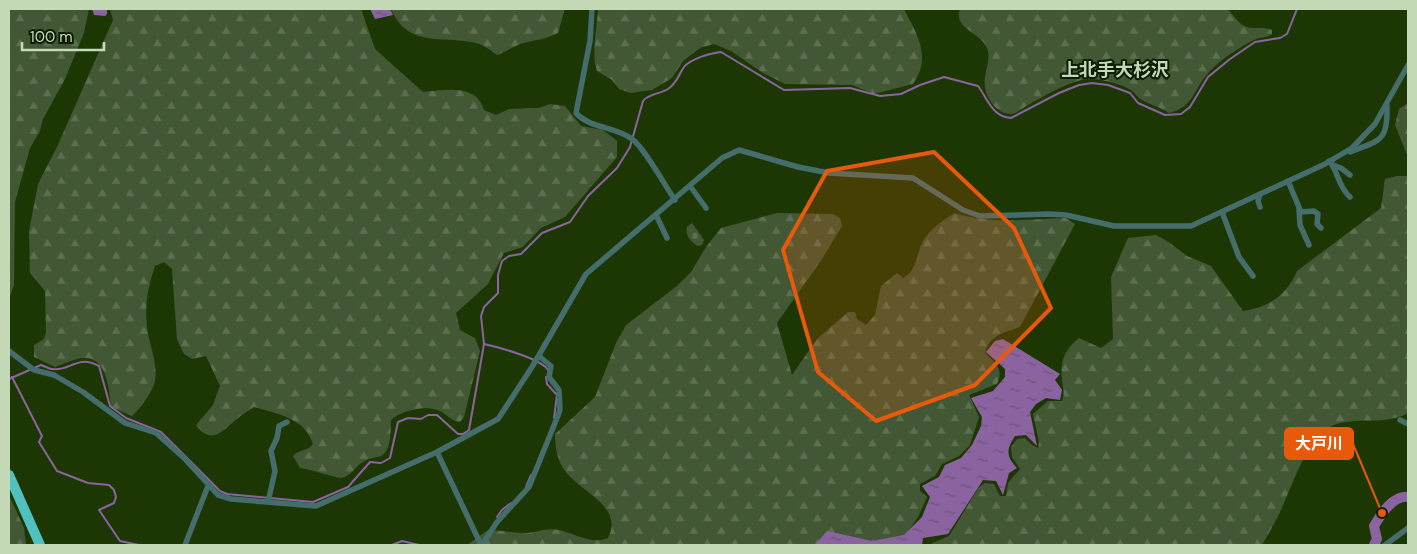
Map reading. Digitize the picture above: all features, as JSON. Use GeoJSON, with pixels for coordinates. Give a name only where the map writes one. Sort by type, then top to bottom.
{"type":"FeatureCollection","features":[{"type":"Feature","properties":{"kind":"highway"},"geometry":{"type":"LineString","coordinates":[[9,475],[40,545]]}},
{"type":"Feature","properties":{"kind":"street"},"geometry":{"type":"LineString","coordinates":[[592,9],[590,41],[576,113],[584,121],[610,128],[632,139],[674,200]]}},
{"type":"Feature","properties":{"kind":"street"},"geometry":{"type":"LineString","coordinates":[[1331,163],[1367,134],[1387,106],[1408,65]]}},
{"type":"Feature","properties":{"kind":"street"},"geometry":{"type":"LineString","coordinates":[[9,351],[32,368],[65,382],[125,423],[156,433],[184,458],[218,495],[231,499],[268,500],[316,506],[437,452],[498,419],[538,356],[586,274],[722,158],[739,150],[798,168],[913,178],[962,210],[980,216],[1049,214],[1066,215],[1114,226],[1191,226],[1331,163],[1383,137],[1386,130],[1387,106]]}},
{"type":"Feature","properties":{"kind":"street"},"geometry":{"type":"LineString","coordinates":[[1331,163],[1350,175]]}},
{"type":"Feature","properties":{"kind":"street"},"geometry":{"type":"LineString","coordinates":[[1331,163],[1342,190],[1350,197]]}},
{"type":"Feature","properties":{"kind":"street"},"geometry":{"type":"LineString","coordinates":[[1288,181],[1299,209],[1300,225],[1309,245]]}},
{"type":"Feature","properties":{"kind":"street"},"geometry":{"type":"LineString","coordinates":[[690,186],[706,208]]}},
{"type":"Feature","properties":{"kind":"street"},"geometry":{"type":"LineString","coordinates":[[1260,194],[1258,201],[1260,207]]}},
{"type":"Feature","properties":{"kind":"street"},"geometry":{"type":"LineString","coordinates":[[1299,209],[1301,212],[1314,211],[1318,214],[1317,224],[1321,228]]}},
{"type":"Feature","properties":{"kind":"street"},"geometry":{"type":"LineString","coordinates":[[1222,212],[1239,257],[1253,276]]}},
{"type":"Feature","properties":{"kind":"street"},"geometry":{"type":"LineString","coordinates":[[656,215],[668,238]]}},
{"type":"Feature","properties":{"kind":"street"},"geometry":{"type":"LineString","coordinates":[[482,545],[497,522],[529,487],[560,410],[558,386],[549,377],[551,366],[538,356]]}},
{"type":"Feature","properties":{"kind":"street"},"geometry":{"type":"LineString","coordinates":[[1400,420],[1408,424]]}},
{"type":"Feature","properties":{"kind":"street"},"geometry":{"type":"LineString","coordinates":[[268,500],[275,471],[271,451],[277,438],[279,426],[287,422]]}},
{"type":"Feature","properties":{"kind":"street"},"geometry":{"type":"LineString","coordinates":[[437,452],[482,545]]}},
{"type":"Feature","properties":{"kind":"street"},"geometry":{"type":"LineString","coordinates":[[185,545],[208,486]]}},
{"type":"Feature","properties":{"kind":"street"},"geometry":{"type":"LineString","coordinates":[[1385,545],[1408,528]]}},
{"type":"Feature","properties":{"kind":"highlighted area"},"geometry":{"type":"Polygon","coordinates":[[[934,152],[1014,228],[1051,308],[975,385],[876,421],[818,372],[783,250],[827,171],[934,152]]]}},
{"type":"Feature","properties":{"kind":"green space"},"geometry":{"type":"Polygon","coordinates":[[[9,9],[89,9],[84,33],[65,79],[43,119],[40,131],[30,148],[15,202],[14,285],[9,299],[9,9]]]}},
{"type":"Feature","properties":{"kind":"green space"},"geometry":{"type":"Polygon","coordinates":[[[110,9],[361,9],[375,49],[423,92],[459,90],[467,92],[480,101],[484,110],[496,115],[509,109],[539,108],[550,104],[565,106],[581,126],[603,130],[617,141],[617,157],[565,217],[541,228],[523,247],[504,253],[488,284],[456,313],[460,330],[475,338],[480,351],[464,417],[460,422],[430,408],[415,409],[402,413],[391,420],[390,440],[384,454],[365,461],[348,475],[341,478],[300,468],[293,456],[313,444],[304,428],[290,418],[281,415],[254,407],[218,434],[207,435],[196,425],[213,405],[220,386],[206,356],[192,359],[184,354],[177,339],[172,269],[164,262],[155,266],[148,291],[146,308],[148,334],[156,372],[154,384],[141,406],[132,416],[111,407],[108,383],[102,368],[97,362],[82,358],[55,367],[34,357],[34,345],[44,339],[46,332],[45,291],[30,273],[29,231],[38,184],[57,147],[113,20],[110,9]]]}},
{"type":"Feature","properties":{"kind":"green space"},"geometry":{"type":"Polygon","coordinates":[[[391,9],[565,9],[558,33],[523,43],[497,55],[476,43],[417,35],[407,30],[398,22],[391,9]]]}},
{"type":"Feature","properties":{"kind":"green space"},"geometry":{"type":"Polygon","coordinates":[[[598,9],[904,9],[918,37],[922,55],[921,64],[919,74],[913,84],[874,94],[852,85],[785,84],[763,73],[731,51],[714,44],[700,48],[683,61],[672,78],[652,90],[630,93],[619,89],[612,80],[597,71],[594,49],[598,9]]]}},
{"type":"Feature","properties":{"kind":"green space"},"geometry":{"type":"Polygon","coordinates":[[[960,9],[1227,9],[1244,26],[1272,30],[1272,34],[1254,40],[1225,58],[1204,77],[1189,102],[1178,110],[1169,113],[1140,99],[1127,88],[1106,81],[1090,79],[1066,85],[1013,114],[1008,114],[1002,112],[991,103],[985,85],[988,52],[983,41],[960,21],[960,9]]]}},
{"type":"Feature","properties":{"kind":"green space"},"geometry":{"type":"Polygon","coordinates":[[[1408,103],[1408,157],[1395,125],[1399,109],[1408,103]]]}},
{"type":"Feature","properties":{"kind":"green space"},"geometry":{"type":"Polygon","coordinates":[[[1408,176],[1408,413],[1391,419],[1337,424],[1327,429],[1318,437],[1303,460],[1280,513],[1262,545],[928,545],[949,536],[979,487],[985,483],[994,484],[1000,496],[1006,496],[1008,483],[1020,469],[1012,457],[1011,447],[1017,439],[1025,438],[1038,448],[1039,442],[1033,414],[1048,401],[1062,401],[1064,394],[1062,368],[1064,356],[1070,347],[1079,338],[1101,348],[1113,339],[1111,277],[1128,238],[1156,235],[1187,256],[1211,266],[1243,311],[1261,307],[1276,299],[1288,287],[1297,271],[1381,208],[1385,179],[1408,176]]]}},
{"type":"Feature","properties":{"kind":"green space"},"geometry":{"type":"Polygon","coordinates":[[[777,213],[833,214],[840,218],[842,226],[822,259],[777,323],[792,375],[817,339],[848,312],[855,312],[857,319],[866,325],[875,315],[881,286],[897,273],[903,278],[908,274],[912,270],[922,244],[931,230],[955,213],[968,217],[996,220],[1066,218],[1075,224],[1020,327],[994,338],[987,347],[985,353],[998,367],[1000,374],[997,384],[969,395],[979,417],[970,445],[959,456],[942,464],[935,476],[920,484],[920,491],[927,497],[918,517],[899,545],[467,545],[488,530],[524,533],[554,529],[590,540],[608,538],[612,526],[610,516],[605,507],[563,468],[557,452],[555,434],[595,397],[616,343],[626,325],[677,286],[691,272],[706,247],[721,228],[777,213]]]}},
{"type":"Feature","properties":{"kind":"green space"},"geometry":{"type":"Polygon","coordinates":[[[692,223],[704,240],[702,245],[698,246],[688,236],[687,227],[692,223]]]}},
{"type":"Feature","properties":{"kind":"green space"},"geometry":{"type":"Polygon","coordinates":[[[9,495],[24,528],[26,545],[9,545],[9,495]]]}},
{"type":"Feature","properties":{"kind":"water"},"geometry":{"type":"Polygon","coordinates":[[[92,9],[107,9],[107,14],[105,16],[94,15],[92,9]]]}},
{"type":"Feature","properties":{"kind":"water"},"geometry":{"type":"Polygon","coordinates":[[[370,9],[390,9],[393,15],[375,19],[370,9]]]}},
{"type":"Feature","properties":{"kind":"water"},"geometry":{"type":"Polygon","coordinates":[[[1003,339],[1060,374],[1055,380],[1062,390],[1060,400],[1046,398],[1036,404],[1030,412],[1037,446],[1026,435],[1015,436],[1012,441],[1008,453],[1017,468],[1009,473],[1003,495],[996,481],[983,480],[948,534],[923,538],[922,545],[815,545],[827,531],[872,541],[904,535],[922,517],[930,497],[922,486],[939,477],[945,465],[961,458],[972,445],[981,426],[982,417],[971,398],[993,391],[1005,377],[1005,369],[986,352],[995,341],[1003,339]]]}},
{"type":"Feature","properties":{"kind":"waterway"},"geometry":{"type":"LineString","coordinates":[[9,379],[41,365],[51,369],[64,368],[79,362],[99,366],[110,406],[126,418],[161,432],[220,491],[227,494],[313,502],[348,487],[370,462],[381,463],[390,458],[398,422],[408,418],[421,419],[428,415],[437,415],[458,434],[463,434],[469,430],[484,344],[481,316],[484,307],[498,293],[498,275],[502,261],[509,256],[521,254],[542,233],[570,222],[588,196],[617,168],[630,147],[643,101],[648,97],[665,91],[676,81],[684,67],[696,59],[721,52],[784,90],[850,88],[880,96],[901,94],[944,77],[978,86],[995,111],[1011,118],[1059,93],[1079,85],[1092,83],[1108,85],[1130,93],[1138,103],[1165,115],[1181,114],[1190,107],[1208,77],[1230,59],[1255,42],[1280,38],[1287,34],[1297,9]]}},
{"type":"Feature","properties":{"kind":"waterway"},"geometry":{"type":"LineString","coordinates":[[484,344],[529,358],[548,370]]}},
{"type":"Feature","properties":{"kind":"waterway"},"geometry":{"type":"LineString","coordinates":[[12,377],[42,436],[39,442],[57,471],[88,483],[109,485],[114,490],[116,497],[114,503],[99,510],[120,541],[139,545]]}},
{"type":"Feature","properties":{"kind":"waterway"},"geometry":{"type":"LineString","coordinates":[[546,377],[547,384],[557,395],[554,418]]}},
{"type":"Feature","properties":{"kind":"waterway"},"geometry":{"type":"LineString","coordinates":[[526,487],[531,475]]}},
{"type":"Feature","properties":{"kind":"waterway"},"geometry":{"type":"LineString","coordinates":[[1374,545],[1377,539],[1374,526],[1380,516],[1392,502],[1408,497]]}},
{"type":"Feature","properties":{"kind":"waterway"},"geometry":{"type":"LineString","coordinates":[[497,517],[511,503]]}},
{"type":"Feature","properties":{"kind":"waterway"},"geometry":{"type":"LineString","coordinates":[[392,545],[402,541],[419,545]]}},
{"type":"Feature","properties":{"kind":"place","name":"大戸川"},"geometry":{"type":"Point","coordinates":[1382,513]}},
{"type":"Feature","properties":{"kind":"district","name":"上北手大杉沢"},"geometry":{"type":"Point","coordinates":[1115,70]}}]}
